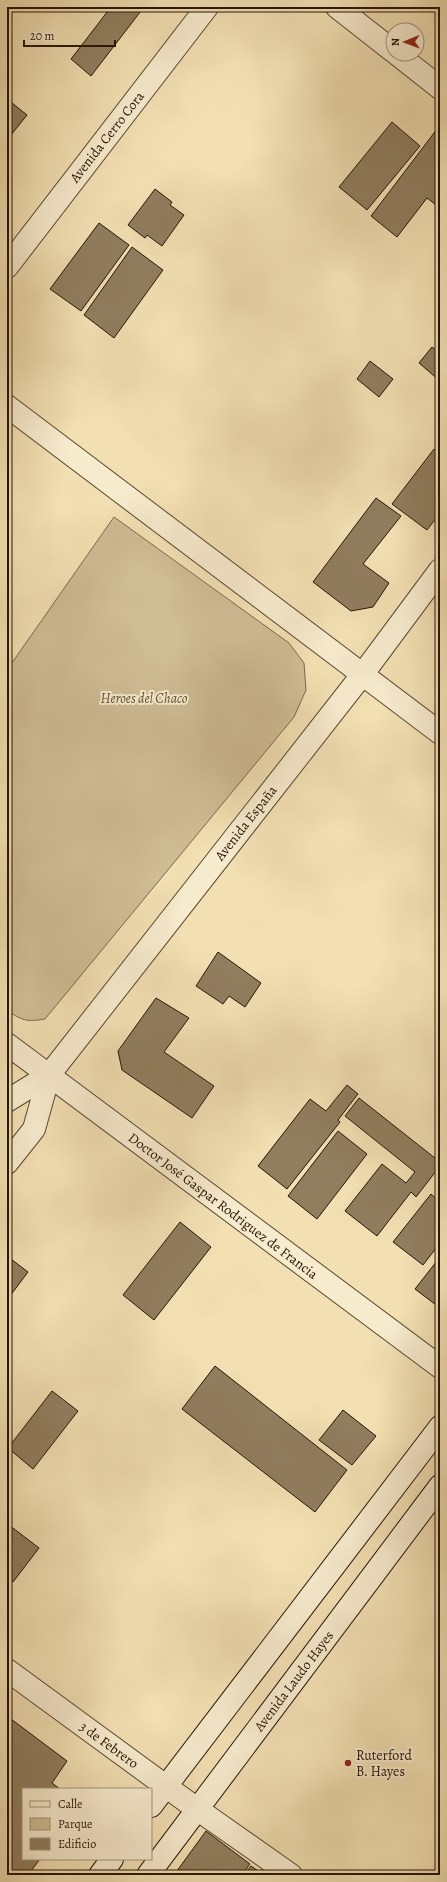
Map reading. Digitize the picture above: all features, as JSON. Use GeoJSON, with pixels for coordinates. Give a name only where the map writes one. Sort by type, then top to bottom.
{"type":"FeatureCollection","features":[{"type":"Feature","properties":{"kind":"street","name":"Avenida Cerro Cora"},"geometry":{"type":"LineString","coordinates":[[7,266],[207,7]]}},
{"type":"Feature","properties":{"kind":"street"},"geometry":{"type":"LineString","coordinates":[[337,7],[385,45]]}},
{"type":"Feature","properties":{"kind":"street"},"geometry":{"type":"LineString","coordinates":[[407,62],[440,88]]}},
{"type":"Feature","properties":{"kind":"street"},"geometry":{"type":"LineString","coordinates":[[7,406],[440,733]]}},
{"type":"Feature","properties":{"kind":"street","name":"Avenida España"},"geometry":{"type":"LineString","coordinates":[[7,1101],[49,1075],[362,675],[440,570]]}},
{"type":"Feature","properties":{"kind":"street","name":"Doctor José Gaspar Rodriguez de Francia"},"geometry":{"type":"LineString","coordinates":[[7,1044],[440,1367]]}},
{"type":"Feature","properties":{"kind":"street","name":"Avenida España"},"geometry":{"type":"LineString","coordinates":[[7,1163],[34,1128],[49,1075]]}},
{"type":"Feature","properties":{"kind":"street"},"geometry":{"type":"LineString","coordinates":[[152,1805],[440,1427]]}},
{"type":"Feature","properties":{"kind":"street","name":"Avenida Laudo Hayes"},"geometry":{"type":"LineString","coordinates":[[148,1875],[440,1486]]}},
{"type":"Feature","properties":{"kind":"street","name":"3 de Febrero"},"geometry":{"type":"LineString","coordinates":[[7,1670],[197,1809],[291,1875]]}},
{"type":"Feature","properties":{"kind":"street"},"geometry":{"type":"LineString","coordinates":[[100,1875],[111,1860]]}},
{"type":"Feature","properties":{"kind":"green space","name":"Heroes del Chaco"},"geometry":{"type":"Polygon","coordinates":[[[114,517],[289,643],[304,663],[306,690],[294,717],[45,1019],[25,1020],[7,1010],[7,670],[114,517]]]}},
{"type":"Feature","properties":{"kind":"building"},"geometry":{"type":"Polygon","coordinates":[[[111,7],[144,7],[91,76],[71,59],[111,7]]]}},
{"type":"Feature","properties":{"kind":"building"},"geometry":{"type":"Polygon","coordinates":[[[7,99],[27,115],[7,140],[7,99]]]}},
{"type":"Feature","properties":{"kind":"building"},"geometry":{"type":"Polygon","coordinates":[[[392,122],[420,146],[367,210],[339,187],[392,122]]]}},
{"type":"Feature","properties":{"kind":"building"},"geometry":{"type":"Polygon","coordinates":[[[437,129],[440,131],[440,208],[427,198],[397,237],[371,216],[437,129]]]}},
{"type":"Feature","properties":{"kind":"building"},"geometry":{"type":"Polygon","coordinates":[[[155,189],[172,202],[170,205],[184,215],[162,246],[147,235],[145,238],[128,225],[155,189]]]}},
{"type":"Feature","properties":{"kind":"building"},"geometry":{"type":"Polygon","coordinates":[[[99,223],[129,245],[81,311],[50,289],[99,223]]]}},
{"type":"Feature","properties":{"kind":"building"},"geometry":{"type":"Polygon","coordinates":[[[132,247],[163,270],[114,338],[84,315],[132,247]]]}},
{"type":"Feature","properties":{"kind":"building"},"geometry":{"type":"Polygon","coordinates":[[[432,347],[440,353],[440,381],[419,363],[432,347]]]}},
{"type":"Feature","properties":{"kind":"building"},"geometry":{"type":"Polygon","coordinates":[[[370,361],[393,379],[379,397],[357,379],[370,361]]]}},
{"type":"Feature","properties":{"kind":"building"},"geometry":{"type":"Polygon","coordinates":[[[434,449],[440,454],[440,513],[427,530],[392,504],[434,449]]]}},
{"type":"Feature","properties":{"kind":"building"},"geometry":{"type":"Polygon","coordinates":[[[376,498],[401,516],[363,564],[389,583],[373,607],[351,611],[313,582],[376,498]]]}},
{"type":"Feature","properties":{"kind":"building"},"geometry":{"type":"Polygon","coordinates":[[[218,952],[261,983],[245,1007],[229,996],[223,1004],[196,986],[218,952]]]}},
{"type":"Feature","properties":{"kind":"building"},"geometry":{"type":"Polygon","coordinates":[[[156,998],[189,1018],[164,1052],[214,1086],[192,1118],[122,1070],[118,1051],[156,998]]]}},
{"type":"Feature","properties":{"kind":"building"},"geometry":{"type":"Polygon","coordinates":[[[347,1085],[358,1094],[338,1120],[340,1122],[287,1189],[258,1166],[310,1099],[326,1111],[347,1085]]]}},
{"type":"Feature","properties":{"kind":"building"},"geometry":{"type":"Polygon","coordinates":[[[359,1098],[440,1162],[440,1166],[416,1197],[411,1192],[377,1236],[345,1211],[382,1164],[406,1183],[415,1172],[345,1116],[359,1098]]]}},
{"type":"Feature","properties":{"kind":"building"},"geometry":{"type":"Polygon","coordinates":[[[338,1131],[367,1154],[317,1219],[288,1196],[338,1131]]]}},
{"type":"Feature","properties":{"kind":"building"},"geometry":{"type":"Polygon","coordinates":[[[431,1194],[440,1202],[440,1243],[423,1265],[393,1242],[431,1194]]]}},
{"type":"Feature","properties":{"kind":"building"},"geometry":{"type":"Polygon","coordinates":[[[180,1222],[211,1247],[154,1320],[123,1295],[180,1222]]]}},
{"type":"Feature","properties":{"kind":"building"},"geometry":{"type":"Polygon","coordinates":[[[7,1256],[28,1272],[7,1300],[7,1256]]]}},
{"type":"Feature","properties":{"kind":"building"},"geometry":{"type":"Polygon","coordinates":[[[440,1257],[440,1308],[415,1289],[440,1257]]]}},
{"type":"Feature","properties":{"kind":"building"},"geometry":{"type":"Polygon","coordinates":[[[215,1366],[347,1470],[315,1512],[182,1409],[215,1366]]]}},
{"type":"Feature","properties":{"kind":"building"},"geometry":{"type":"Polygon","coordinates":[[[52,1391],[78,1411],[33,1469],[8,1448],[52,1391]]]}},
{"type":"Feature","properties":{"kind":"building"},"geometry":{"type":"Polygon","coordinates":[[[343,1410],[376,1436],[352,1465],[319,1440],[343,1410]]]}},
{"type":"Feature","properties":{"kind":"building"},"geometry":{"type":"Polygon","coordinates":[[[9,1525],[39,1548],[13,1582],[7,1577],[7,1528],[9,1525]]]}},
{"type":"Feature","properties":{"kind":"building"},"geometry":{"type":"Polygon","coordinates":[[[7,1716],[67,1761],[52,1783],[59,1788],[22,1788],[22,1860],[39,1860],[28,1875],[7,1875],[7,1716]]]}},
{"type":"Feature","properties":{"kind":"building"},"geometry":{"type":"Polygon","coordinates":[[[206,1831],[250,1864],[242,1875],[174,1875],[206,1831]]]}},
{"type":"Feature","properties":{"kind":"building"},"geometry":{"type":"Polygon","coordinates":[[[251,1866],[264,1875],[244,1875],[251,1866]]]}},
{"type":"Feature","properties":{"kind":"place","name":"Ruterford B. Hayes"},"geometry":{"type":"Point","coordinates":[348,1763]}}]}
